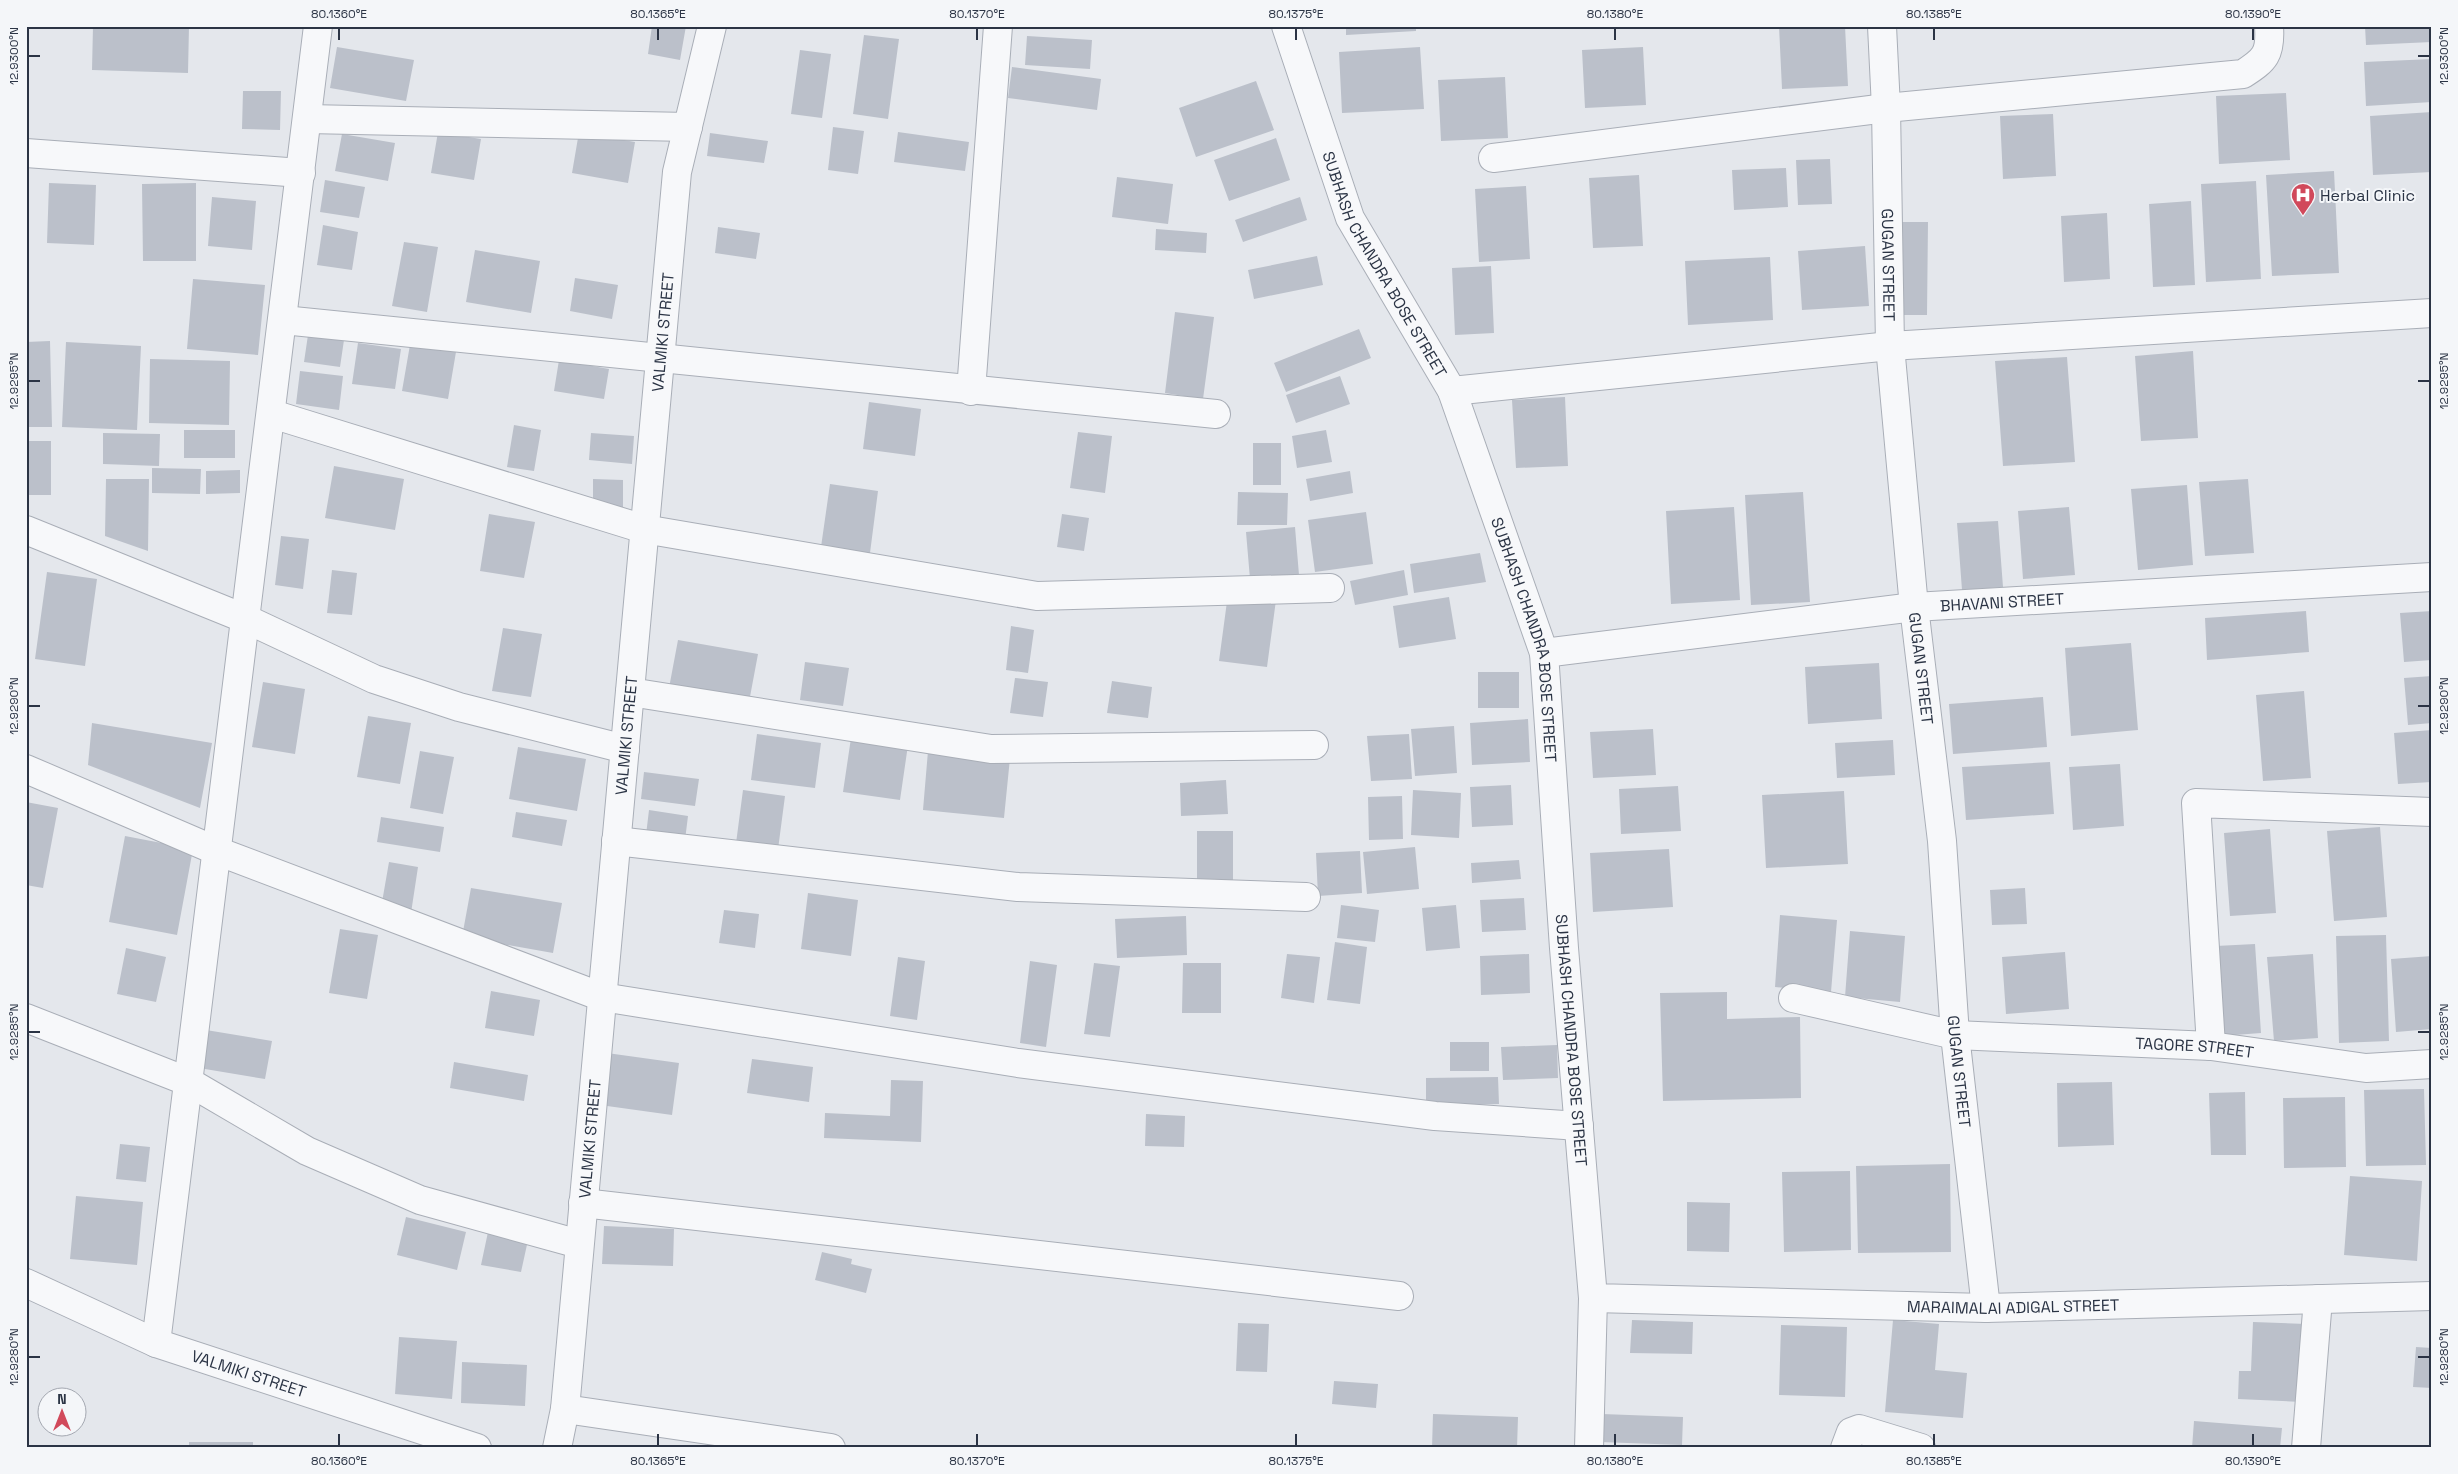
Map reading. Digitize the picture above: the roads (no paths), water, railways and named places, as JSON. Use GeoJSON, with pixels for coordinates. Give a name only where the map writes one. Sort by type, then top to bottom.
{"type":"FeatureCollection","features":[{"type":"Feature","properties":{"kind":"street"},"geometry":{"type":"LineString","coordinates":[[156,1343],[272,414],[318,26]]}},
{"type":"Feature","properties":{"kind":"street","name":"VALMIKI STREET"},"geometry":{"type":"LineString","coordinates":[[557,1448],[565,1409],[677,172],[712,26]]}},
{"type":"Feature","properties":{"kind":"street"},"geometry":{"type":"LineString","coordinates":[[971,391],[998,26]]}},
{"type":"Feature","properties":{"kind":"street","name":"SUBHASH CHANDRA BOSE STREET"},"geometry":{"type":"LineString","coordinates":[[1286,26],[1350,218],[1452,391],[1544,653],[1564,948],[1593,1298],[1589,1448]]}},
{"type":"Feature","properties":{"kind":"street","name":"GUGAN STREET"},"geometry":{"type":"LineString","coordinates":[[1882,26],[1886,108],[1890,346],[1914,607],[1942,841],[1955,1035],[1986,1308]]}},
{"type":"Feature","properties":{"kind":"street"},"geometry":{"type":"LineString","coordinates":[[1492,158],[1886,108],[2243,74],[2263,62],[2270,41],[2269,26]]}},
{"type":"Feature","properties":{"kind":"street"},"geometry":{"type":"LineString","coordinates":[[307,119],[688,127]]}},
{"type":"Feature","properties":{"kind":"street"},"geometry":{"type":"LineString","coordinates":[[26,153],[301,173]]}},
{"type":"Feature","properties":{"kind":"street"},"geometry":{"type":"LineString","coordinates":[[1452,391],[1890,346],[2432,313]]}},
{"type":"Feature","properties":{"kind":"street"},"geometry":{"type":"LineString","coordinates":[[283,320],[660,357],[971,391],[1216,414]]}},
{"type":"Feature","properties":{"kind":"street"},"geometry":{"type":"LineString","coordinates":[[272,414],[644,529],[1037,596],[1330,588]]}},
{"type":"Feature","properties":{"kind":"street"},"geometry":{"type":"LineString","coordinates":[[26,530],[246,619],[374,679],[459,707],[625,749]]}},
{"type":"Feature","properties":{"kind":"street","name":"BHAVANI STREET"},"geometry":{"type":"LineString","coordinates":[[1544,653],[1914,607],[2432,577]]}},
{"type":"Feature","properties":{"kind":"street"},"geometry":{"type":"LineString","coordinates":[[630,692],[991,749],[1314,745]]}},
{"type":"Feature","properties":{"kind":"street"},"geometry":{"type":"LineString","coordinates":[[26,769],[217,851],[602,997],[1018,1063],[1435,1116],[1579,1126]]}},
{"type":"Feature","properties":{"kind":"street"},"geometry":{"type":"LineString","coordinates":[[2211,1046],[2196,803],[2432,812]]}},
{"type":"Feature","properties":{"kind":"street"},"geometry":{"type":"LineString","coordinates":[[616,841],[1018,886],[1306,897]]}},
{"type":"Feature","properties":{"kind":"street","name":"TAGORE STREET"},"geometry":{"type":"LineString","coordinates":[[1793,998],[1955,1035],[2211,1046],[2366,1068],[2432,1064]]}},
{"type":"Feature","properties":{"kind":"street"},"geometry":{"type":"LineString","coordinates":[[26,1018],[189,1082],[307,1151],[420,1200],[579,1244]]}},
{"type":"Feature","properties":{"kind":"street"},"geometry":{"type":"LineString","coordinates":[[583,1203],[1399,1296]]}},
{"type":"Feature","properties":{"kind":"street","name":"VALMIKI STREET"},"geometry":{"type":"LineString","coordinates":[[26,1284],[156,1343],[477,1448]]}},
{"type":"Feature","properties":{"kind":"street","name":"MARAIMALAI ADIGAL STREET"},"geometry":{"type":"LineString","coordinates":[[1593,1298],[1986,1308],[2432,1296]]}},
{"type":"Feature","properties":{"kind":"street"},"geometry":{"type":"LineString","coordinates":[[2306,1448],[2318,1299]]}},
{"type":"Feature","properties":{"kind":"street"},"geometry":{"type":"LineString","coordinates":[[565,1409],[831,1448]]}},
{"type":"Feature","properties":{"kind":"street"},"geometry":{"type":"LineString","coordinates":[[1845,1448],[1851,1432],[1859,1428],[1921,1448]]}},
{"type":"Feature","properties":{"kind":"place","name":"Herbal Clinic"},"geometry":{"type":"Point","coordinates":[2303,216]}}]}
